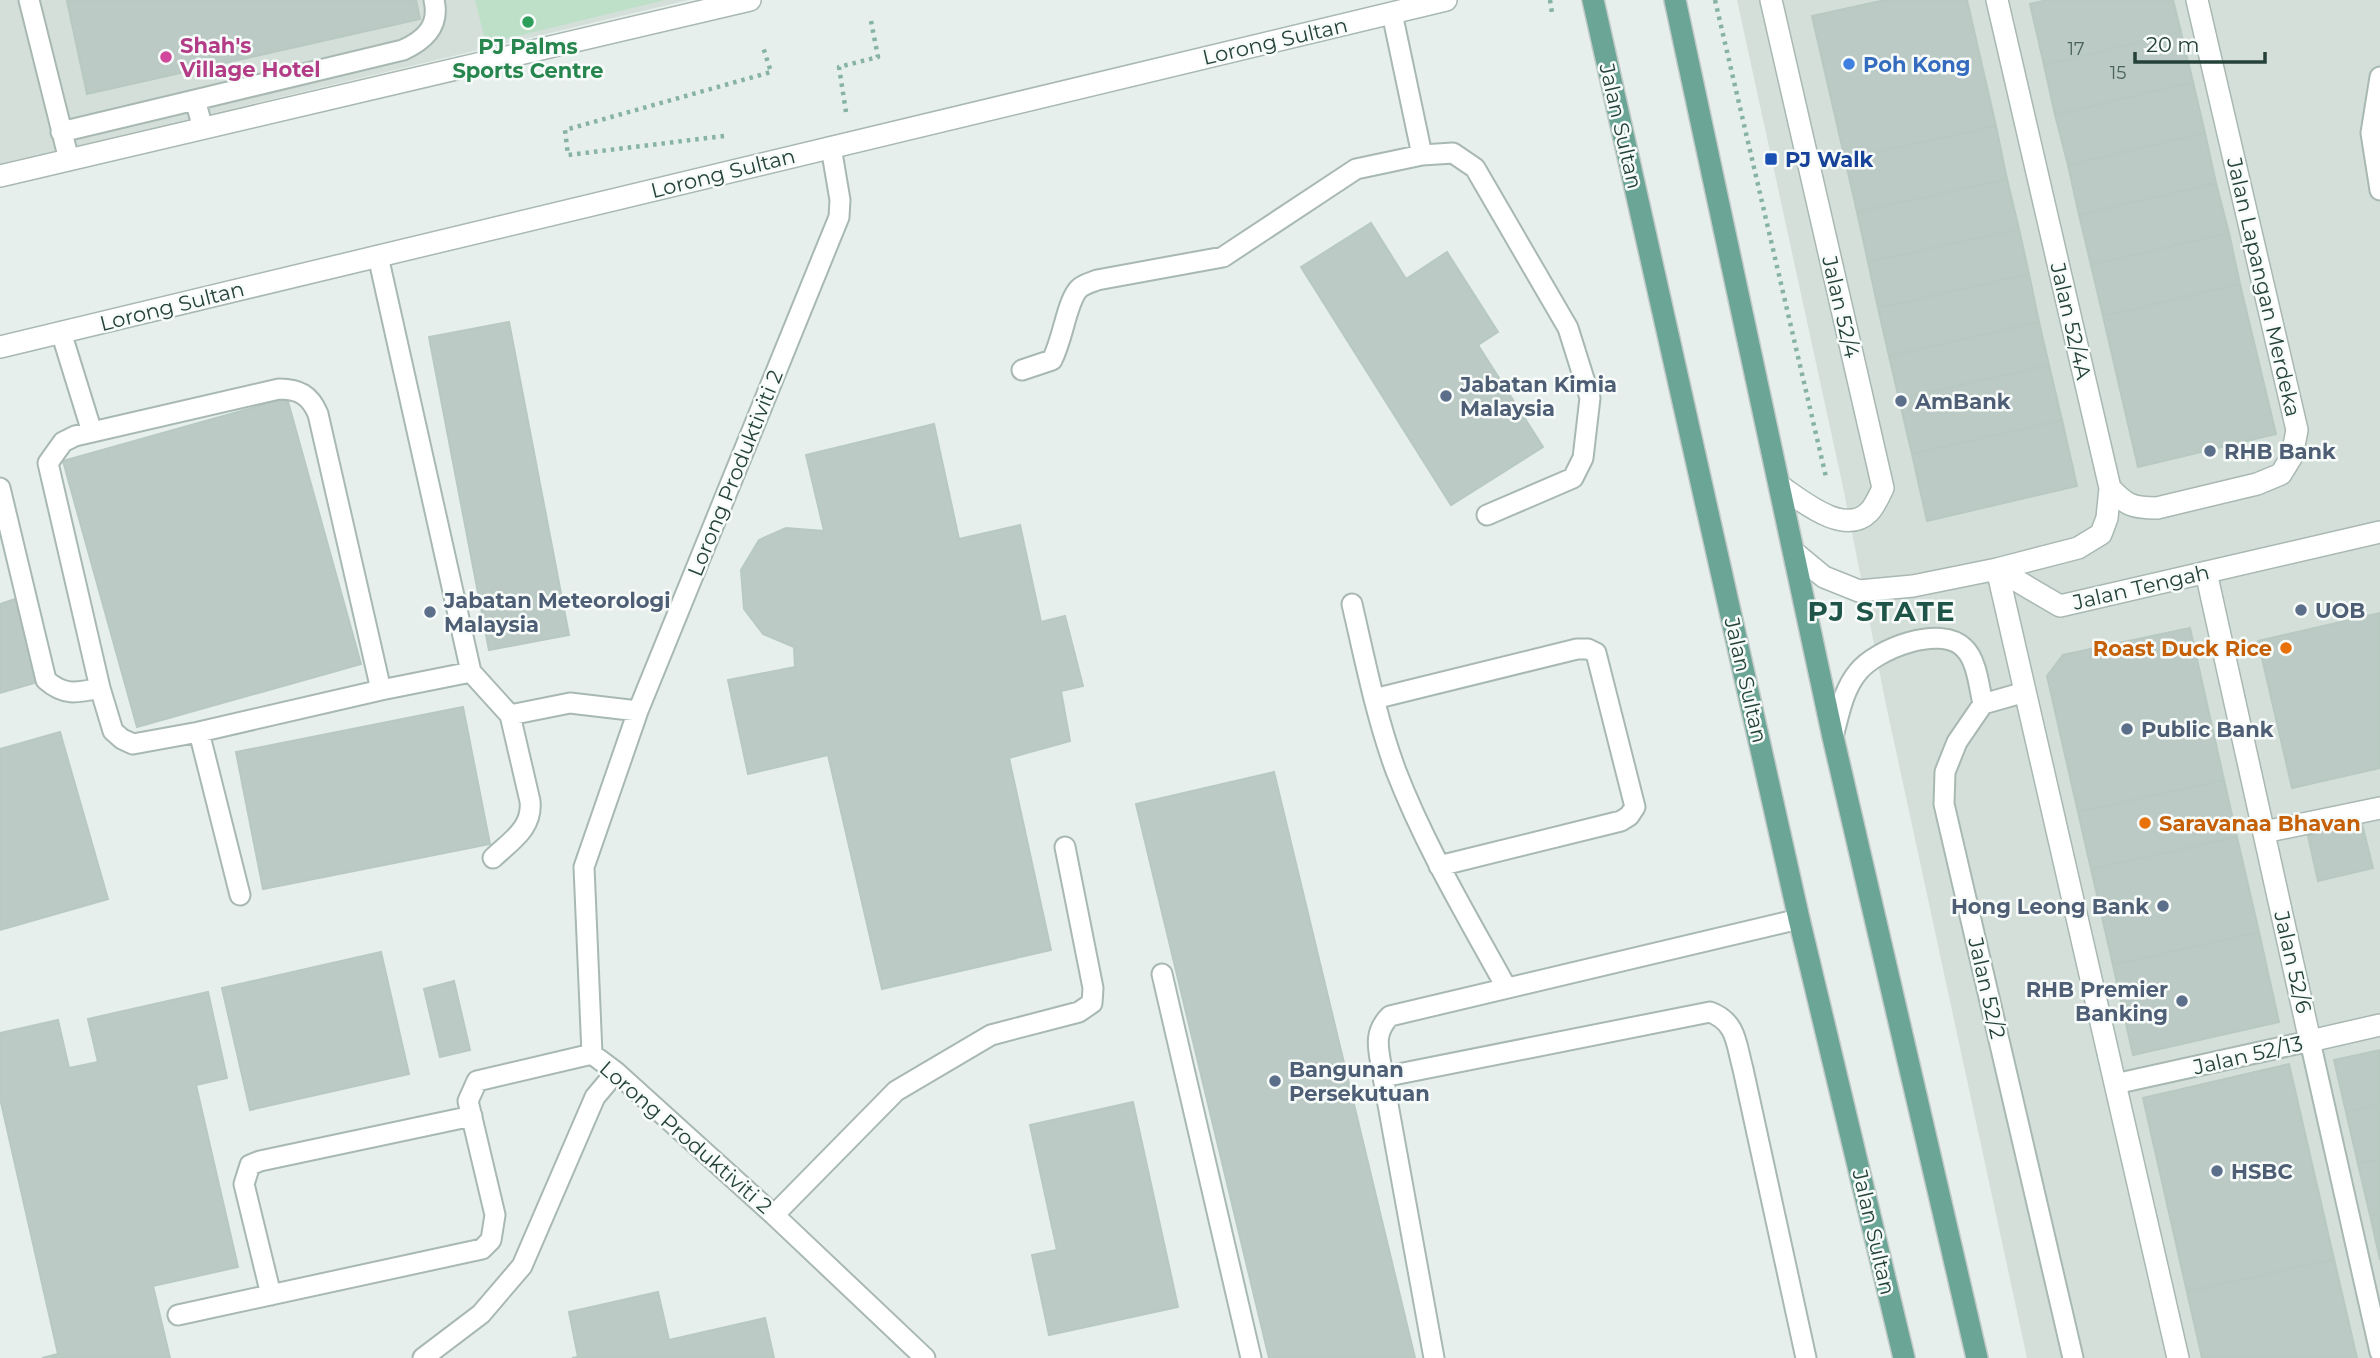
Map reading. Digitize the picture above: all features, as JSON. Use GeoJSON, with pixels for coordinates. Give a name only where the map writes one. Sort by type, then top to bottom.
{"type":"FeatureCollection","features":[{"type":"Feature","properties":{"kind":"main road","name":"Jalan Sultan"},"geometry":{"type":"LineString","coordinates":[[1593,0],[1799,919],[1904,1358]]}},
{"type":"Feature","properties":{"kind":"main road"},"geometry":{"type":"LineString","coordinates":[[1675,0],[1833,737],[1977,1358]]}},
{"type":"Feature","properties":{"kind":"street"},"geometry":{"type":"LineString","coordinates":[[0,176],[750,0]]}},
{"type":"Feature","properties":{"kind":"street","name":"Lorong Sultan"},"geometry":{"type":"LineString","coordinates":[[0,347],[1446,0]]}},
{"type":"Feature","properties":{"kind":"street","name":"Jalan 52/4"},"geometry":{"type":"LineString","coordinates":[[1772,0],[1883,488],[1868,513],[1849,522],[1834,518]]}},
{"type":"Feature","properties":{"kind":"street","name":"Jalan 52/4A"},"geometry":{"type":"LineString","coordinates":[[1997,0],[2110,488],[2108,517],[2101,534],[2078,548],[1997,569]]}},
{"type":"Feature","properties":{"kind":"street","name":"Jalan Lapangan Merdeka"},"geometry":{"type":"LineString","coordinates":[[2110,488],[2125,504],[2157,508],[2257,484],[2281,474],[2292,456],[2297,430],[2197,0]]}},
{"type":"Feature","properties":{"kind":"street"},"geometry":{"type":"LineString","coordinates":[[1780,486],[1822,514],[1834,518]]}},
{"type":"Feature","properties":{"kind":"street","name":"Jalan Tengah"},"geometry":{"type":"LineString","coordinates":[[1997,569],[2060,606],[2380,532]]}},
{"type":"Feature","properties":{"kind":"street"},"geometry":{"type":"LineString","coordinates":[[1795,553],[1824,577],[1858,591],[1913,586],[1997,569],[2178,1358]]}},
{"type":"Feature","properties":{"kind":"street","name":"Jalan 52/6"},"geometry":{"type":"LineString","coordinates":[[2206,572],[2310,1041]]}},
{"type":"Feature","properties":{"kind":"street"},"geometry":{"type":"LineString","coordinates":[[2264,832],[2380,808]]}},
{"type":"Feature","properties":{"kind":"street","name":"Jalan 52/13"},"geometry":{"type":"LineString","coordinates":[[2310,1041],[2380,1025]]}},
{"type":"Feature","properties":{"kind":"lane"},"geometry":{"type":"LineString","coordinates":[[29,0],[69,160]]}},
{"type":"Feature","properties":{"kind":"lane"},"geometry":{"type":"LineString","coordinates":[[61,132],[403,50],[419,43],[430,30],[437,13],[434,0]]}},
{"type":"Feature","properties":{"kind":"lane"},"geometry":{"type":"LineString","coordinates":[[1392,13],[1422,155]]}},
{"type":"Feature","properties":{"kind":"lane"},"geometry":{"type":"LineString","coordinates":[[2380,77],[2371,133],[2380,190]]}},
{"type":"Feature","properties":{"kind":"lane"},"geometry":{"type":"LineString","coordinates":[[195,100],[203,128]]}},
{"type":"Feature","properties":{"kind":"lane","name":"Lorong Produktiviti 2"},"geometry":{"type":"LineString","coordinates":[[831,147],[840,200],[839,218],[638,711],[584,867],[592,1054],[617,1072],[774,1215],[925,1358]]}},
{"type":"Feature","properties":{"kind":"lane"},"geometry":{"type":"LineString","coordinates":[[1022,370],[1052,360],[1061,343],[1071,303],[1079,288],[1097,280],[1223,257],[1356,169],[1422,155],[1453,153],[1475,168],[1568,328],[1590,398],[1583,458],[1573,478],[1487,515]]}},
{"type":"Feature","properties":{"kind":"lane"},"geometry":{"type":"LineString","coordinates":[[378,256],[471,672],[510,715],[531,812],[528,824],[521,833],[493,858]]}},
{"type":"Feature","properties":{"kind":"lane"},"geometry":{"type":"LineString","coordinates":[[61,332],[92,432]]}},
{"type":"Feature","properties":{"kind":"lane"},"geometry":{"type":"LineString","coordinates":[[381,690],[318,414],[313,402],[303,394],[291,389],[279,389],[92,432],[64,442],[48,463],[100,688],[113,731],[122,739],[133,744],[199,732],[471,672]]}},
{"type":"Feature","properties":{"kind":"lane"},"geometry":{"type":"LineString","coordinates":[[0,488],[46,680],[67,693],[100,688]]}},
{"type":"Feature","properties":{"kind":"lane"},"geometry":{"type":"LineString","coordinates":[[1352,604],[1374,699],[1396,769],[1439,866],[1506,987]]}},
{"type":"Feature","properties":{"kind":"lane"},"geometry":{"type":"LineString","coordinates":[[1833,737],[1844,696],[1857,673],[1874,656],[1899,646],[1937,638],[1954,640],[1967,649],[1975,668],[1983,704],[2025,692]]}},
{"type":"Feature","properties":{"kind":"lane"},"geometry":{"type":"LineString","coordinates":[[1374,699],[1577,649],[1588,649],[1596,653],[1635,807],[1629,816],[1621,821],[1439,866]]}},
{"type":"Feature","properties":{"kind":"lane"},"geometry":{"type":"LineString","coordinates":[[510,715],[570,703],[638,711]]}},
{"type":"Feature","properties":{"kind":"lane","name":"Jalan 52/2"},"geometry":{"type":"LineString","coordinates":[[1983,704],[1957,741],[1945,772],[1944,804],[2073,1358]]}},
{"type":"Feature","properties":{"kind":"lane"},"geometry":{"type":"LineString","coordinates":[[199,732],[240,895]]}},
{"type":"Feature","properties":{"kind":"lane"},"geometry":{"type":"LineString","coordinates":[[774,1215],[896,1091],[991,1035],[1079,1012],[1092,1003],[1093,988],[1065,847]]}},
{"type":"Feature","properties":{"kind":"lane"},"geometry":{"type":"LineString","coordinates":[[1434,1358],[1383,1077],[1377,1036],[1382,1024],[1390,1016],[1799,919]]}},
{"type":"Feature","properties":{"kind":"lane"},"geometry":{"type":"LineString","coordinates":[[1162,974],[1251,1358]]}},
{"type":"Feature","properties":{"kind":"lane"},"geometry":{"type":"LineString","coordinates":[[1383,1077],[1710,1012],[1722,1017],[1731,1026],[1743,1069],[1805,1358]]}},
{"type":"Feature","properties":{"kind":"lane","name":"Jalan 52/13"},"geometry":{"type":"LineString","coordinates":[[2115,1084],[2310,1041]]}},
{"type":"Feature","properties":{"kind":"lane","name":"Jalan 52/6"},"geometry":{"type":"LineString","coordinates":[[2310,1041],[2380,1352]]}},
{"type":"Feature","properties":{"kind":"lane"},"geometry":{"type":"LineString","coordinates":[[178,1315],[482,1249],[491,1240],[495,1215],[468,1101],[477,1081],[592,1054]]}},
{"type":"Feature","properties":{"kind":"lane"},"geometry":{"type":"LineString","coordinates":[[423,1358],[481,1314],[522,1266],[595,1097],[617,1072]]}},
{"type":"Feature","properties":{"kind":"lane"},"geometry":{"type":"LineString","coordinates":[[271,1296],[244,1184],[250,1165],[472,1116]]}},
{"type":"Feature","properties":{"kind":"path"},"geometry":{"type":"LineString","coordinates":[[1550,0],[1552,13]]}},
{"type":"Feature","properties":{"kind":"path"},"geometry":{"type":"LineString","coordinates":[[1715,0],[1834,518]]}},
{"type":"Feature","properties":{"kind":"path"},"geometry":{"type":"LineString","coordinates":[[831,147],[828,129],[848,126],[839,67],[878,57],[871,21]]}},
{"type":"Feature","properties":{"kind":"path"},"geometry":{"type":"LineString","coordinates":[[727,136],[568,155],[565,130],[771,72],[763,47]]}},
{"type":"Feature","properties":{"kind":"shaded area"},"geometry":{"type":"Polygon","coordinates":[[[0,0],[689,0],[0,164],[0,0]]]}},
{"type":"Feature","properties":{"kind":"shaded area","name":"PJ Walk"},"geometry":{"type":"Polygon","coordinates":[[[1737,0],[2380,0],[2380,1358],[2027,1358],[1737,0]]]}},
{"type":"Feature","properties":{"kind":"green space","name":"PJ Palms Sports Centre"},"geometry":{"type":"Polygon","coordinates":[[[475,0],[665,0],[486,44],[475,0]]]}},
{"type":"Feature","properties":{"kind":"building","name":"Shah's Village Hotel"},"geometry":{"type":"Polygon","coordinates":[[[416,0],[420,19],[87,94],[67,1],[416,0]]]}},
{"type":"Feature","properties":{"kind":"building"},"geometry":{"type":"Polygon","coordinates":[[[1885,0],[1967,0],[1996,126],[1845,159],[1812,16],[1885,0]]]}},
{"type":"Feature","properties":{"kind":"building"},"geometry":{"type":"Polygon","coordinates":[[[2047,0],[2173,0],[2181,32],[2044,65],[2030,4],[2047,0]]]}},
{"type":"Feature","properties":{"kind":"building"},"geometry":{"type":"Polygon","coordinates":[[[2181,32],[2193,82],[2055,115],[2044,65],[2181,32]]]}},
{"type":"Feature","properties":{"kind":"building"},"geometry":{"type":"Polygon","coordinates":[[[2193,82],[2205,133],[2068,165],[2055,115],[2193,82]]]}},
{"type":"Feature","properties":{"kind":"building"},"geometry":{"type":"Polygon","coordinates":[[[1996,126],[2007,179],[1857,212],[1845,159],[1996,126]]]}},
{"type":"Feature","properties":{"kind":"building"},"geometry":{"type":"Polygon","coordinates":[[[2205,133],[2216,183],[2079,215],[2068,165],[2205,133]]]}},
{"type":"Feature","properties":{"kind":"building"},"geometry":{"type":"Polygon","coordinates":[[[2007,179],[2019,229],[1868,262],[1857,212],[2007,179]]]}},
{"type":"Feature","properties":{"kind":"building"},"geometry":{"type":"Polygon","coordinates":[[[2216,183],[2229,233],[2091,265],[2079,215],[2216,183]]]}},
{"type":"Feature","properties":{"kind":"building","name":"Jabatan Kimia Malaysia"},"geometry":{"type":"Polygon","coordinates":[[[1371,223],[1406,279],[1447,252],[1498,332],[1478,345],[1543,447],[1451,505],[1301,267],[1371,223]]]}},
{"type":"Feature","properties":{"kind":"building"},"geometry":{"type":"Polygon","coordinates":[[[2019,229],[2029,274],[1878,308],[1868,262],[2019,229]]]}},
{"type":"Feature","properties":{"kind":"building"},"geometry":{"type":"Polygon","coordinates":[[[2229,233],[2240,284],[2103,316],[2091,265],[2229,233]]]}},
{"type":"Feature","properties":{"kind":"building"},"geometry":{"type":"Polygon","coordinates":[[[2029,274],[2039,322],[1889,356],[1878,308],[2029,274]]]}},
{"type":"Feature","properties":{"kind":"building"},"geometry":{"type":"Polygon","coordinates":[[[2240,284],[2276,434],[2138,467],[2103,316],[2240,284]]]}},
{"type":"Feature","properties":{"kind":"building"},"geometry":{"type":"Polygon","coordinates":[[[509,322],[569,635],[489,650],[429,337],[509,322]]]}},
{"type":"Feature","properties":{"kind":"building"},"geometry":{"type":"Polygon","coordinates":[[[2039,322],[2049,365],[1899,399],[1889,356],[2039,322]]]}},
{"type":"Feature","properties":{"kind":"building"},"geometry":{"type":"Polygon","coordinates":[[[2049,365],[2062,420],[1912,454],[1899,399],[2049,365]]]}},
{"type":"Feature","properties":{"kind":"building"},"geometry":{"type":"Polygon","coordinates":[[[287,398],[361,664],[137,727],[63,461],[287,398]]]}},
{"type":"Feature","properties":{"kind":"building"},"geometry":{"type":"Polygon","coordinates":[[[2062,420],[2077,486],[1927,521],[1912,454],[2062,420]]]}},
{"type":"Feature","properties":{"kind":"building"},"geometry":{"type":"Polygon","coordinates":[[[934,424],[959,539],[1020,525],[1041,622],[1065,616],[1083,686],[1061,691],[1070,741],[1009,758],[1051,950],[882,989],[828,755],[748,774],[728,680],[795,667],[794,647],[763,634],[744,609],[741,570],[759,540],[786,528],[824,531],[806,455],[934,424]]]}},
{"type":"Feature","properties":{"kind":"building"},"geometry":{"type":"Polygon","coordinates":[[[18,598],[41,681],[0,693],[0,604],[18,598]]]}},
{"type":"Feature","properties":{"kind":"building"},"geometry":{"type":"Polygon","coordinates":[[[2380,613],[2380,768],[2292,788],[2258,641],[2380,613]]]}},
{"type":"Feature","properties":{"kind":"building"},"geometry":{"type":"Polygon","coordinates":[[[2190,628],[2224,780],[2078,812],[2047,676],[2063,655],[2190,628]]]}},
{"type":"Feature","properties":{"kind":"building"},"geometry":{"type":"Polygon","coordinates":[[[463,707],[490,844],[263,889],[236,752],[463,707]]]}},
{"type":"Feature","properties":{"kind":"building"},"geometry":{"type":"Polygon","coordinates":[[[60,732],[108,899],[0,930],[0,749],[60,732]]]}},
{"type":"Feature","properties":{"kind":"building","name":"Bangunan Persekutuan"},"geometry":{"type":"Polygon","coordinates":[[[1274,772],[1415,1358],[1269,1358],[1136,804],[1274,772]]]}},
{"type":"Feature","properties":{"kind":"building"},"geometry":{"type":"Polygon","coordinates":[[[2224,780],[2237,837],[2091,869],[2078,812],[2224,780]]]}},
{"type":"Feature","properties":{"kind":"building"},"geometry":{"type":"Polygon","coordinates":[[[2362,824],[2373,868],[2318,881],[2308,836],[2362,824]]]}},
{"type":"Feature","properties":{"kind":"building"},"geometry":{"type":"Polygon","coordinates":[[[2237,837],[2259,932],[2113,965],[2091,869],[2237,837]]]}},
{"type":"Feature","properties":{"kind":"building"},"geometry":{"type":"Polygon","coordinates":[[[2259,932],[2279,1022],[2133,1055],[2113,965],[2259,932]]]}},
{"type":"Feature","properties":{"kind":"building"},"geometry":{"type":"Polygon","coordinates":[[[381,952],[409,1074],[250,1110],[222,988],[381,952]]]}},
{"type":"Feature","properties":{"kind":"building"},"geometry":{"type":"Polygon","coordinates":[[[454,981],[470,1050],[440,1057],[424,989],[454,981]]]}},
{"type":"Feature","properties":{"kind":"building"},"geometry":{"type":"Polygon","coordinates":[[[208,992],[227,1078],[196,1085],[238,1267],[153,1286],[170,1358],[42,1358],[58,1354],[0,1098],[0,1033],[58,1020],[69,1068],[98,1062],[88,1019],[208,992]]]}},
{"type":"Feature","properties":{"kind":"building"},"geometry":{"type":"Polygon","coordinates":[[[2380,1050],[2380,1104],[2346,1112],[2334,1060],[2380,1050]]]}},
{"type":"Feature","properties":{"kind":"building"},"geometry":{"type":"Polygon","coordinates":[[[2289,1064],[2334,1259],[2187,1292],[2143,1098],[2289,1064]]]}},
{"type":"Feature","properties":{"kind":"building"},"geometry":{"type":"Polygon","coordinates":[[[1133,1102],[1178,1307],[1049,1335],[1032,1255],[1057,1250],[1030,1125],[1133,1102]]]}},
{"type":"Feature","properties":{"kind":"building"},"geometry":{"type":"Polygon","coordinates":[[[2380,1104],[2380,1159],[2358,1164],[2346,1112],[2380,1104]]]}},
{"type":"Feature","properties":{"kind":"building"},"geometry":{"type":"Polygon","coordinates":[[[2380,1159],[2380,1213],[2370,1215],[2358,1164],[2380,1159]]]}},
{"type":"Feature","properties":{"kind":"building"},"geometry":{"type":"Polygon","coordinates":[[[2380,1213],[2380,1260],[2370,1215],[2380,1213]]]}},
{"type":"Feature","properties":{"kind":"building"},"geometry":{"type":"Polygon","coordinates":[[[2334,1259],[2357,1358],[2202,1358],[2187,1292],[2334,1259]]]}},
{"type":"Feature","properties":{"kind":"building"},"geometry":{"type":"Polygon","coordinates":[[[658,1292],[669,1340],[765,1318],[774,1358],[572,1358],[578,1357],[569,1312],[658,1292]]]}},
{"type":"Feature","properties":{"kind":"place","name":"PJ Palms Sports Centre"},"geometry":{"type":"Point","coordinates":[528,22]}},
{"type":"Feature","properties":{"kind":"place","name":"Shah's Village Hotel"},"geometry":{"type":"Point","coordinates":[166,57]}},
{"type":"Feature","properties":{"kind":"place","name":"Poh Kong"},"geometry":{"type":"Point","coordinates":[1849,64]}},
{"type":"Feature","properties":{"kind":"place","name":"PJ Walk"},"geometry":{"type":"Point","coordinates":[1771,159]}},
{"type":"Feature","properties":{"kind":"place","name":"Jabatan Kimia Malaysia"},"geometry":{"type":"Point","coordinates":[1446,396]}},
{"type":"Feature","properties":{"kind":"place","name":"AmBank"},"geometry":{"type":"Point","coordinates":[1901,401]}},
{"type":"Feature","properties":{"kind":"place","name":"RHB Bank"},"geometry":{"type":"Point","coordinates":[2210,451]}},
{"type":"Feature","properties":{"kind":"place","name":"UOB"},"geometry":{"type":"Point","coordinates":[2301,610]}},
{"type":"Feature","properties":{"kind":"place","name":"Jabatan Meteorologi Malaysia"},"geometry":{"type":"Point","coordinates":[430,612]}},
{"type":"Feature","properties":{"kind":"place","name":"Roast Duck Rice"},"geometry":{"type":"Point","coordinates":[2286,648]}},
{"type":"Feature","properties":{"kind":"place","name":"Public Bank"},"geometry":{"type":"Point","coordinates":[2127,729]}},
{"type":"Feature","properties":{"kind":"place","name":"Saravanaa Bhavan"},"geometry":{"type":"Point","coordinates":[2145,823]}},
{"type":"Feature","properties":{"kind":"place","name":"Hong Leong Bank"},"geometry":{"type":"Point","coordinates":[2163,906]}},
{"type":"Feature","properties":{"kind":"place","name":"RHB Premier Banking"},"geometry":{"type":"Point","coordinates":[2182,1001]}},
{"type":"Feature","properties":{"kind":"place","name":"Bangunan Persekutuan"},"geometry":{"type":"Point","coordinates":[1275,1081]}},
{"type":"Feature","properties":{"kind":"place","name":"HSBC"},"geometry":{"type":"Point","coordinates":[2217,1171]}},
{"type":"Feature","properties":{"kind":"district","name":"PJ STATE"},"geometry":{"type":"Point","coordinates":[1882,611]}}]}
